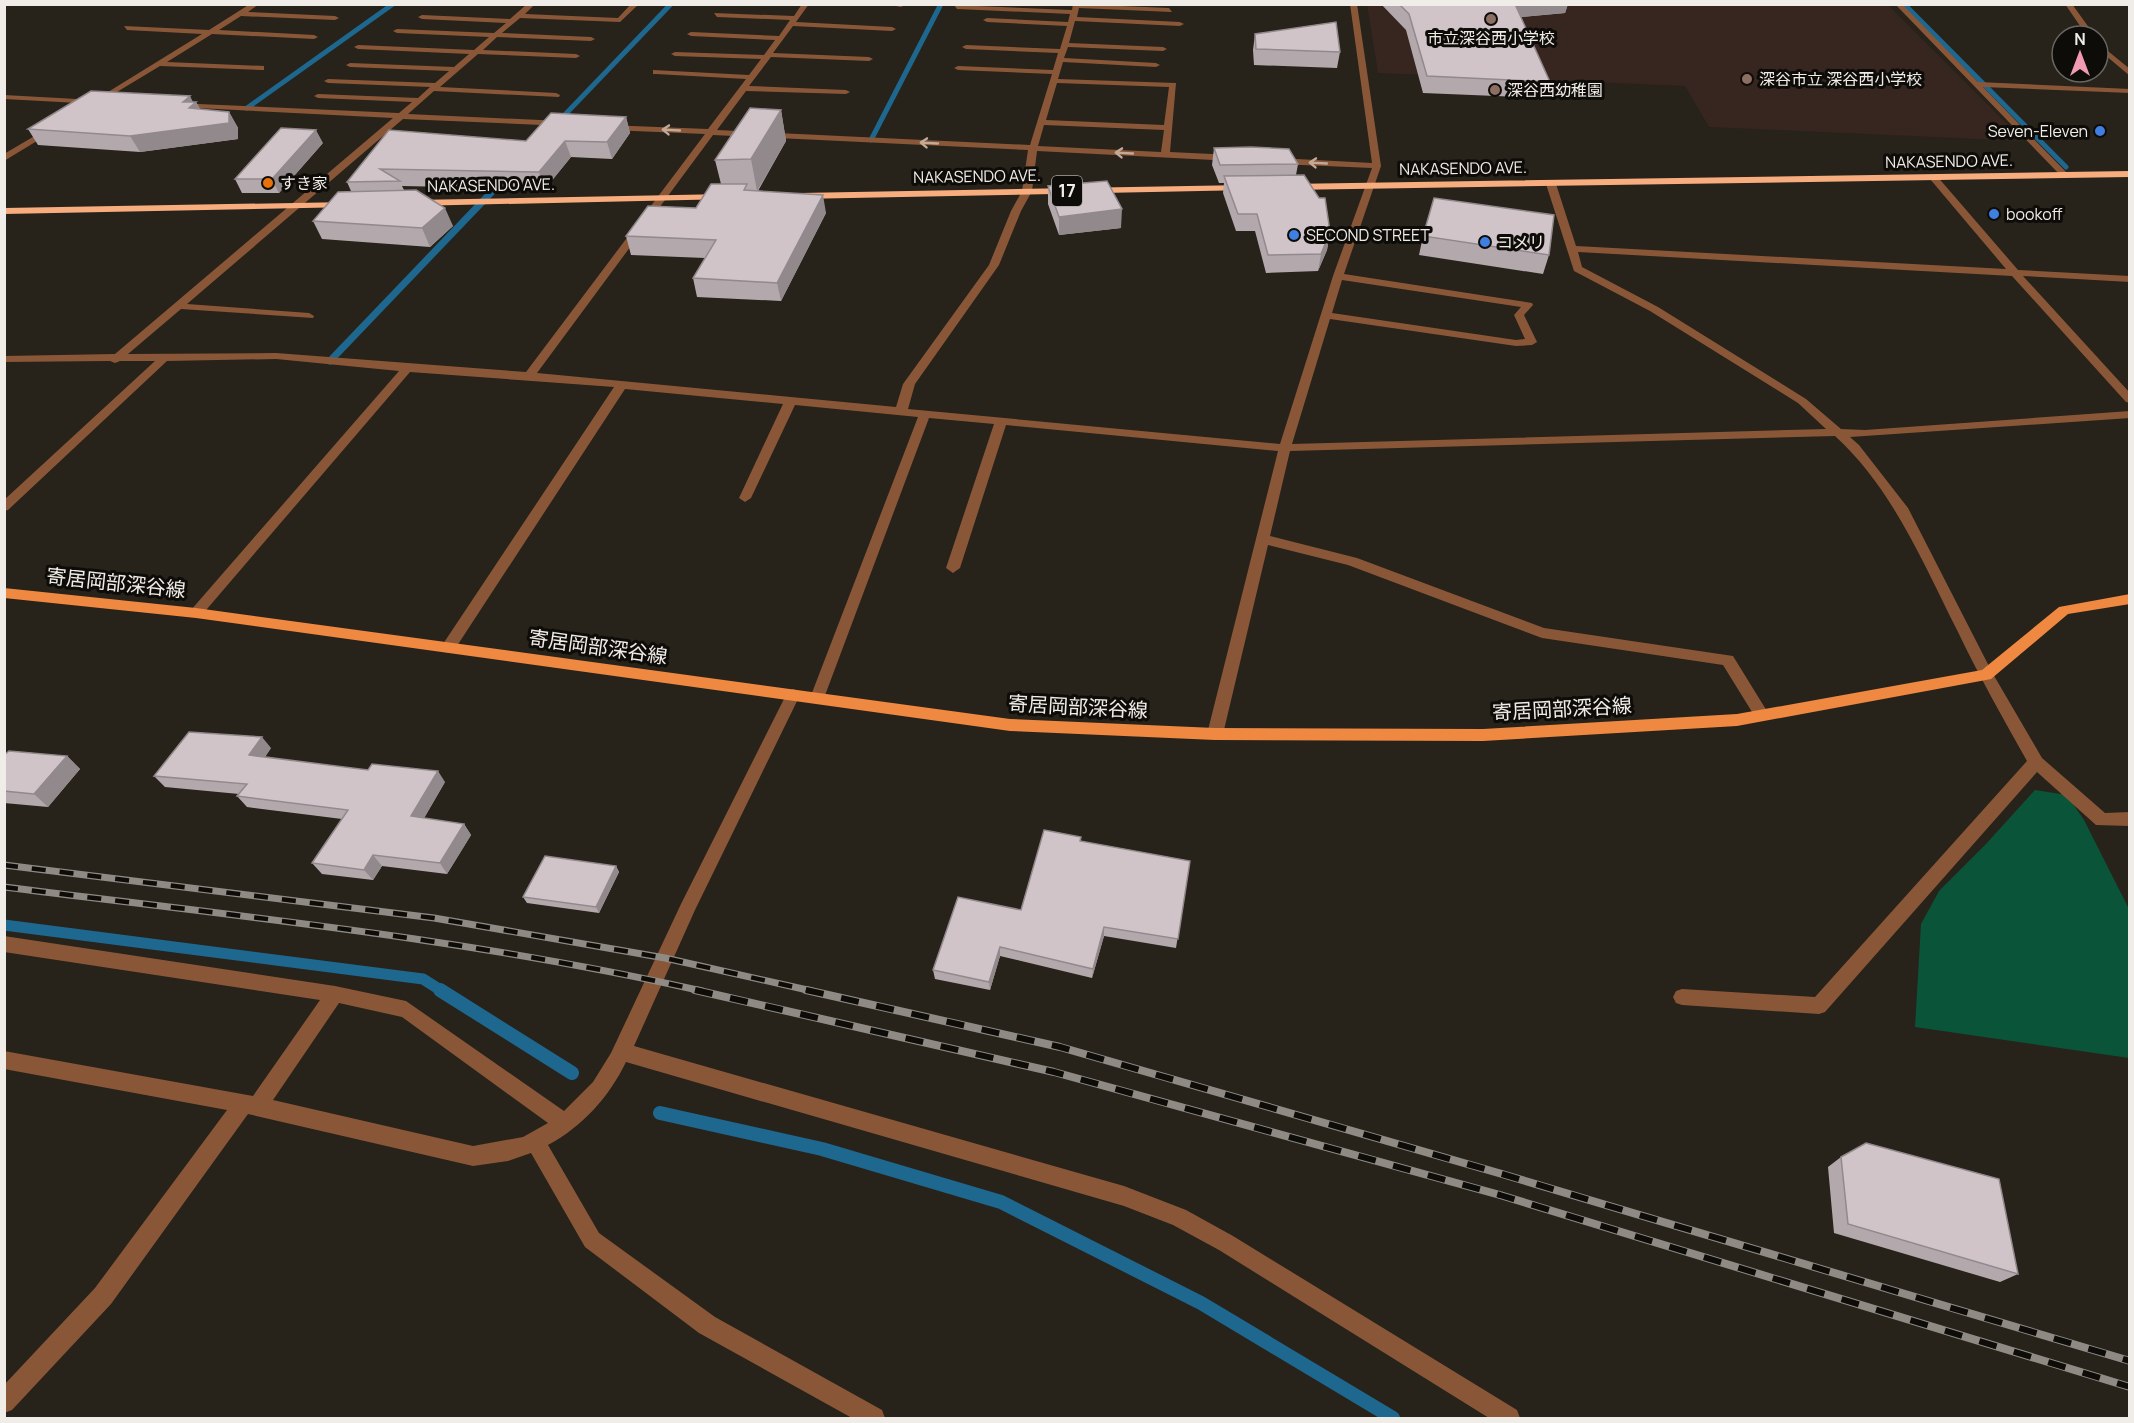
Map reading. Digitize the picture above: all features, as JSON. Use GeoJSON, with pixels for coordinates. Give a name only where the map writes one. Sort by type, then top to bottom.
{"type":"FeatureCollection","features":[{"type":"Feature","properties":{"kind":"highway","name":"NAKASENDO AVE."},"geometry":{"type":"LineString","coordinates":[[790,196],[2130,174]]}},
{"type":"Feature","properties":{"kind":"highway","name":"NAKASENDO AVE."},"geometry":{"type":"LineString","coordinates":[[402,204],[742,197]]}},
{"type":"Feature","properties":{"kind":"highway"},"geometry":{"type":"LineString","coordinates":[[4,211],[367,204]]}},
{"type":"Feature","properties":{"kind":"main road","name":"寄居岡部深谷線"},"geometry":{"type":"LineString","coordinates":[[4,593],[196,613],[1010,725],[1215,734],[1483,735],[1737,720],[1986,675],[2064,610],[2130,598]]}},
{"type":"Feature","properties":{"kind":"street"},"geometry":{"type":"LineString","coordinates":[[76,114],[256,4]]}},
{"type":"Feature","properties":{"kind":"street"},"geometry":{"type":"LineString","coordinates":[[115,360],[532,4]]}},
{"type":"Feature","properties":{"kind":"street"},"geometry":{"type":"LineString","coordinates":[[422,17],[620,20],[636,4]]}},
{"type":"Feature","properties":{"kind":"street"},"geometry":{"type":"LineString","coordinates":[[529,376],[806,4]]}},
{"type":"Feature","properties":{"kind":"street"},"geometry":{"type":"LineString","coordinates":[[889,4],[901,5]]}},
{"type":"Feature","properties":{"kind":"street"},"geometry":{"type":"LineString","coordinates":[[1215,734],[1285,448],[1338,276],[1377,166],[1353,4]]}},
{"type":"Feature","properties":{"kind":"street"},"geometry":{"type":"LineString","coordinates":[[1898,4],[2066,176]]}},
{"type":"Feature","properties":{"kind":"street"},"geometry":{"type":"LineString","coordinates":[[2068,4],[2082,24]]}},
{"type":"Feature","properties":{"kind":"street"},"geometry":{"type":"LineString","coordinates":[[957,7],[1074,13],[1180,24]]}},
{"type":"Feature","properties":{"kind":"street"},"geometry":{"type":"LineString","coordinates":[[987,20],[1074,13],[1169,10]]}},
{"type":"Feature","properties":{"kind":"street"},"geometry":{"type":"LineString","coordinates":[[901,411],[909,384],[994,265],[1016,211],[1027,191],[1033,148],[1074,13]]}},
{"type":"Feature","properties":{"kind":"street"},"geometry":{"type":"LineString","coordinates":[[240,14],[335,18]]}},
{"type":"Feature","properties":{"kind":"street"},"geometry":{"type":"LineString","coordinates":[[717,15],[892,29]]}},
{"type":"Feature","properties":{"kind":"street"},"geometry":{"type":"LineString","coordinates":[[127,28],[314,37]]}},
{"type":"Feature","properties":{"kind":"street"},"geometry":{"type":"LineString","coordinates":[[397,31],[591,39]]}},
{"type":"Feature","properties":{"kind":"street"},"geometry":{"type":"LineString","coordinates":[[691,34],[782,38]]}},
{"type":"Feature","properties":{"kind":"street"},"geometry":{"type":"LineString","coordinates":[[358,47],[576,56]]}},
{"type":"Feature","properties":{"kind":"street"},"geometry":{"type":"LineString","coordinates":[[966,47],[1163,49]]}},
{"type":"Feature","properties":{"kind":"street"},"geometry":{"type":"LineString","coordinates":[[675,54],[869,59]]}},
{"type":"Feature","properties":{"kind":"street"},"geometry":{"type":"LineString","coordinates":[[2110,56],[2130,74]]}},
{"type":"Feature","properties":{"kind":"street"},"geometry":{"type":"LineString","coordinates":[[1060,60],[1156,65]]}},
{"type":"Feature","properties":{"kind":"street"},"geometry":{"type":"LineString","coordinates":[[159,64],[261,68]]}},
{"type":"Feature","properties":{"kind":"street"},"geometry":{"type":"LineString","coordinates":[[350,65],[455,69]]}},
{"type":"Feature","properties":{"kind":"street"},"geometry":{"type":"LineString","coordinates":[[958,68],[1173,85],[1165,155]]}},
{"type":"Feature","properties":{"kind":"street"},"geometry":{"type":"LineString","coordinates":[[656,72],[752,77]]}},
{"type":"Feature","properties":{"kind":"street"},"geometry":{"type":"LineString","coordinates":[[328,81],[556,95]]}},
{"type":"Feature","properties":{"kind":"street"},"geometry":{"type":"LineString","coordinates":[[1977,84],[2130,91]]}},
{"type":"Feature","properties":{"kind":"street"},"geometry":{"type":"LineString","coordinates":[[743,88],[846,92]]}},
{"type":"Feature","properties":{"kind":"street"},"geometry":{"type":"LineString","coordinates":[[318,96],[419,100]]}},
{"type":"Feature","properties":{"kind":"street"},"geometry":{"type":"LineString","coordinates":[[4,97],[120,103]]}},
{"type":"Feature","properties":{"kind":"street"},"geometry":{"type":"LineString","coordinates":[[166,105],[568,124]]}},
{"type":"Feature","properties":{"kind":"street"},"geometry":{"type":"LineString","coordinates":[[1041,122],[1168,128]]}},
{"type":"Feature","properties":{"kind":"street"},"geometry":{"type":"LineString","coordinates":[[604,126],[1248,159]]}},
{"type":"Feature","properties":{"kind":"street"},"geometry":{"type":"LineString","coordinates":[[4,158],[56,127]]}},
{"type":"Feature","properties":{"kind":"street"},"geometry":{"type":"LineString","coordinates":[[1272,160],[1377,166]]}},
{"type":"Feature","properties":{"kind":"street"},"geometry":{"type":"LineString","coordinates":[[1933,177],[2014,272],[2130,400]]}},
{"type":"Feature","properties":{"kind":"street"},"geometry":{"type":"LineString","coordinates":[[1551,184],[1578,269],[1654,309],[1802,401],[1856,448],[1902,508],[1986,675],[2036,762],[2102,820],[2130,819]]}},
{"type":"Feature","properties":{"kind":"street"},"geometry":{"type":"LineString","coordinates":[[1573,249],[2130,279]]}},
{"type":"Feature","properties":{"kind":"street"},"geometry":{"type":"LineString","coordinates":[[1326,315],[1516,343],[1532,342],[1519,315],[1528,305],[1338,276]]}},
{"type":"Feature","properties":{"kind":"street"},"geometry":{"type":"LineString","coordinates":[[178,306],[309,316]]}},
{"type":"Feature","properties":{"kind":"street"},"geometry":{"type":"LineString","coordinates":[[4,359],[115,360],[276,356],[622,384],[1285,448],[1865,434],[2130,414]]}},
{"type":"Feature","properties":{"kind":"street"},"geometry":{"type":"LineString","coordinates":[[4,507],[163,358]]}},
{"type":"Feature","properties":{"kind":"street"},"geometry":{"type":"LineString","coordinates":[[196,613],[406,368]]}},
{"type":"Feature","properties":{"kind":"street"},"geometry":{"type":"LineString","coordinates":[[448,648],[622,384]]}},
{"type":"Feature","properties":{"kind":"street"},"geometry":{"type":"LineString","coordinates":[[745,498],[790,400]]}},
{"type":"Feature","properties":{"kind":"street"},"geometry":{"type":"LineString","coordinates":[[817,698],[925,413]]}},
{"type":"Feature","properties":{"kind":"street"},"geometry":{"type":"LineString","coordinates":[[953,568],[1002,421]]}},
{"type":"Feature","properties":{"kind":"street"},"geometry":{"type":"LineString","coordinates":[[1263,539],[1352,561],[1542,633],[1728,660],[1762,716]]}},
{"type":"Feature","properties":{"kind":"street"},"geometry":{"type":"LineString","coordinates":[[4,1060],[250,1105],[473,1156],[506,1152],[536,1143],[565,1124],[591,1100],[622,1052],[653,980],[793,694]]}},
{"type":"Feature","properties":{"kind":"street"},"geometry":{"type":"LineString","coordinates":[[1682,997],[1819,1006],[2036,762]]}},
{"type":"Feature","properties":{"kind":"street"},"geometry":{"type":"LineString","coordinates":[[4,944],[334,994],[406,1009],[565,1124]]}},
{"type":"Feature","properties":{"kind":"street"},"geometry":{"type":"LineString","coordinates":[[4,1402],[103,1296],[334,994]]}},
{"type":"Feature","properties":{"kind":"street"},"geometry":{"type":"LineString","coordinates":[[622,1052],[1124,1196],[1179,1217],[1226,1243],[1509,1419]]}},
{"type":"Feature","properties":{"kind":"street"},"geometry":{"type":"LineString","coordinates":[[536,1143],[592,1240],[706,1325],[874,1419]]}},
{"type":"Feature","properties":{"kind":"shaded area","name":"深谷市立 深谷西小学校"},"geometry":{"type":"Polygon","coordinates":[[[1367,5],[1888,5],[2024,141],[1709,127],[1685,86],[1378,73],[1367,5]]]}},
{"type":"Feature","properties":{"kind":"green space"},"geometry":{"type":"Polygon","coordinates":[[[2035,790],[2067,795],[2084,820],[2129,909],[2129,1058],[1915,1027],[1921,924],[1939,891],[2035,790]]]}},
{"type":"Feature","properties":{"kind":"building"},"geometry":{"type":"Polygon","coordinates":[[[1399,4],[1515,4],[1550,82],[1427,76],[1409,14],[1399,4]]]}},
{"type":"Feature","properties":{"kind":"building"},"geometry":{"type":"Polygon","coordinates":[[[1336,22],[1340,52],[1256,49],[1255,34],[1336,22]]]}},
{"type":"Feature","properties":{"kind":"building"},"geometry":{"type":"Polygon","coordinates":[[[91,91],[190,96],[183,102],[196,102],[189,108],[229,112],[229,123],[130,136],[28,129],[91,91]]]}},
{"type":"Feature","properties":{"kind":"building"},"geometry":{"type":"Polygon","coordinates":[[[750,108],[781,110],[751,159],[715,160],[750,108]]]}},
{"type":"Feature","properties":{"kind":"building"},"geometry":{"type":"Polygon","coordinates":[[[551,113],[626,117],[607,142],[565,141],[539,172],[380,169],[400,181],[347,182],[389,130],[526,141],[551,113]]]}},
{"type":"Feature","properties":{"kind":"building"},"geometry":{"type":"Polygon","coordinates":[[[281,128],[316,130],[272,179],[235,179],[281,128]]]}},
{"type":"Feature","properties":{"kind":"building"},"geometry":{"type":"Polygon","coordinates":[[[1214,148],[1289,149],[1298,164],[1220,165],[1214,148]]]}},
{"type":"Feature","properties":{"kind":"building"},"geometry":{"type":"Polygon","coordinates":[[[1304,175],[1319,198],[1325,198],[1330,232],[1321,254],[1268,255],[1257,214],[1238,214],[1224,176],[1304,175]]]}},
{"type":"Feature","properties":{"kind":"building"},"geometry":{"type":"Polygon","coordinates":[[[1107,181],[1122,209],[1059,217],[1048,186],[1107,181]]]}},
{"type":"Feature","properties":{"kind":"building"},"geometry":{"type":"Polygon","coordinates":[[[711,184],[747,184],[744,190],[823,195],[777,283],[693,278],[716,240],[626,236],[648,206],[696,208],[711,184]]]}},
{"type":"Feature","properties":{"kind":"building"},"geometry":{"type":"Polygon","coordinates":[[[416,190],[445,208],[422,228],[313,221],[338,192],[416,190]]]}},
{"type":"Feature","properties":{"kind":"building"},"geometry":{"type":"Polygon","coordinates":[[[1434,198],[1554,215],[1549,255],[1423,236],[1434,198]]]}},
{"type":"Feature","properties":{"kind":"building"},"geometry":{"type":"Polygon","coordinates":[[[189,732],[262,737],[249,755],[368,770],[372,764],[438,771],[411,816],[464,824],[440,863],[373,855],[364,870],[312,863],[348,810],[237,796],[247,784],[154,776],[189,732]]]}},
{"type":"Feature","properties":{"kind":"building"},"geometry":{"type":"Polygon","coordinates":[[[9,751],[67,756],[34,794],[4,791],[4,755],[9,751]]]}},
{"type":"Feature","properties":{"kind":"building"},"geometry":{"type":"Polygon","coordinates":[[[1044,830],[1081,837],[1080,841],[1190,861],[1178,939],[1104,927],[1093,969],[1000,947],[989,982],[933,970],[958,897],[1021,910],[1044,830]]]}},
{"type":"Feature","properties":{"kind":"building"},"geometry":{"type":"Polygon","coordinates":[[[545,856],[616,866],[596,907],[523,897],[545,856]]]}},
{"type":"Feature","properties":{"kind":"building"},"geometry":{"type":"Polygon","coordinates":[[[1866,1143],[1999,1179],[2018,1274],[1848,1224],[1841,1157],[1866,1143]]]}},
{"type":"Feature","properties":{"kind":"waterway"},"geometry":{"type":"LineString","coordinates":[[247,108],[393,4]]}},
{"type":"Feature","properties":{"kind":"waterway"},"geometry":{"type":"LineString","coordinates":[[556,124],[671,4]]}},
{"type":"Feature","properties":{"kind":"waterway"},"geometry":{"type":"LineString","coordinates":[[871,140],[941,4]]}},
{"type":"Feature","properties":{"kind":"waterway"},"geometry":{"type":"LineString","coordinates":[[1904,4],[2066,167]]}},
{"type":"Feature","properties":{"kind":"waterway"},"geometry":{"type":"LineString","coordinates":[[330,361],[506,177]]}},
{"type":"Feature","properties":{"kind":"waterway"},"geometry":{"type":"LineString","coordinates":[[4,925],[423,979],[442,991]]}},
{"type":"Feature","properties":{"kind":"waterway"},"geometry":{"type":"LineString","coordinates":[[440,990],[572,1073]]}},
{"type":"Feature","properties":{"kind":"waterway"},"geometry":{"type":"LineString","coordinates":[[660,1113],[822,1149],[1001,1202],[1201,1303],[1393,1418]]}},
{"type":"Feature","properties":{"kind":"railway"},"geometry":{"type":"LineString","coordinates":[[4,865],[434,918],[665,958],[812,991]]}},
{"type":"Feature","properties":{"kind":"railway"},"geometry":{"type":"LineString","coordinates":[[4,887],[442,943],[616,973],[702,991]]}},
{"type":"Feature","properties":{"kind":"railway"},"geometry":{"type":"LineString","coordinates":[[695,990],[1054,1072],[1500,1195],[2130,1387]]}},
{"type":"Feature","properties":{"kind":"railway"},"geometry":{"type":"LineString","coordinates":[[806,990],[1060,1047],[1502,1174],[2130,1361]]}},
{"type":"Feature","properties":{"kind":"place","name":"市立深谷西小学校"},"geometry":{"type":"Point","coordinates":[1491,19]}},
{"type":"Feature","properties":{"kind":"place","name":"深谷市立 深谷西小学校"},"geometry":{"type":"Point","coordinates":[1747,79]}},
{"type":"Feature","properties":{"kind":"place","name":"深谷西幼稚園"},"geometry":{"type":"Point","coordinates":[1495,90]}},
{"type":"Feature","properties":{"kind":"place","name":"Seven-Eleven"},"geometry":{"type":"Point","coordinates":[2100,131]}},
{"type":"Feature","properties":{"kind":"place","name":"すき家"},"geometry":{"type":"Point","coordinates":[268,183]}},
{"type":"Feature","properties":{"kind":"place","name":"bookoff"},"geometry":{"type":"Point","coordinates":[1994,214]}},
{"type":"Feature","properties":{"kind":"place","name":"SECOND STREET"},"geometry":{"type":"Point","coordinates":[1294,235]}},
{"type":"Feature","properties":{"kind":"place","name":"コメリ"},"geometry":{"type":"Point","coordinates":[1485,242]}}]}
